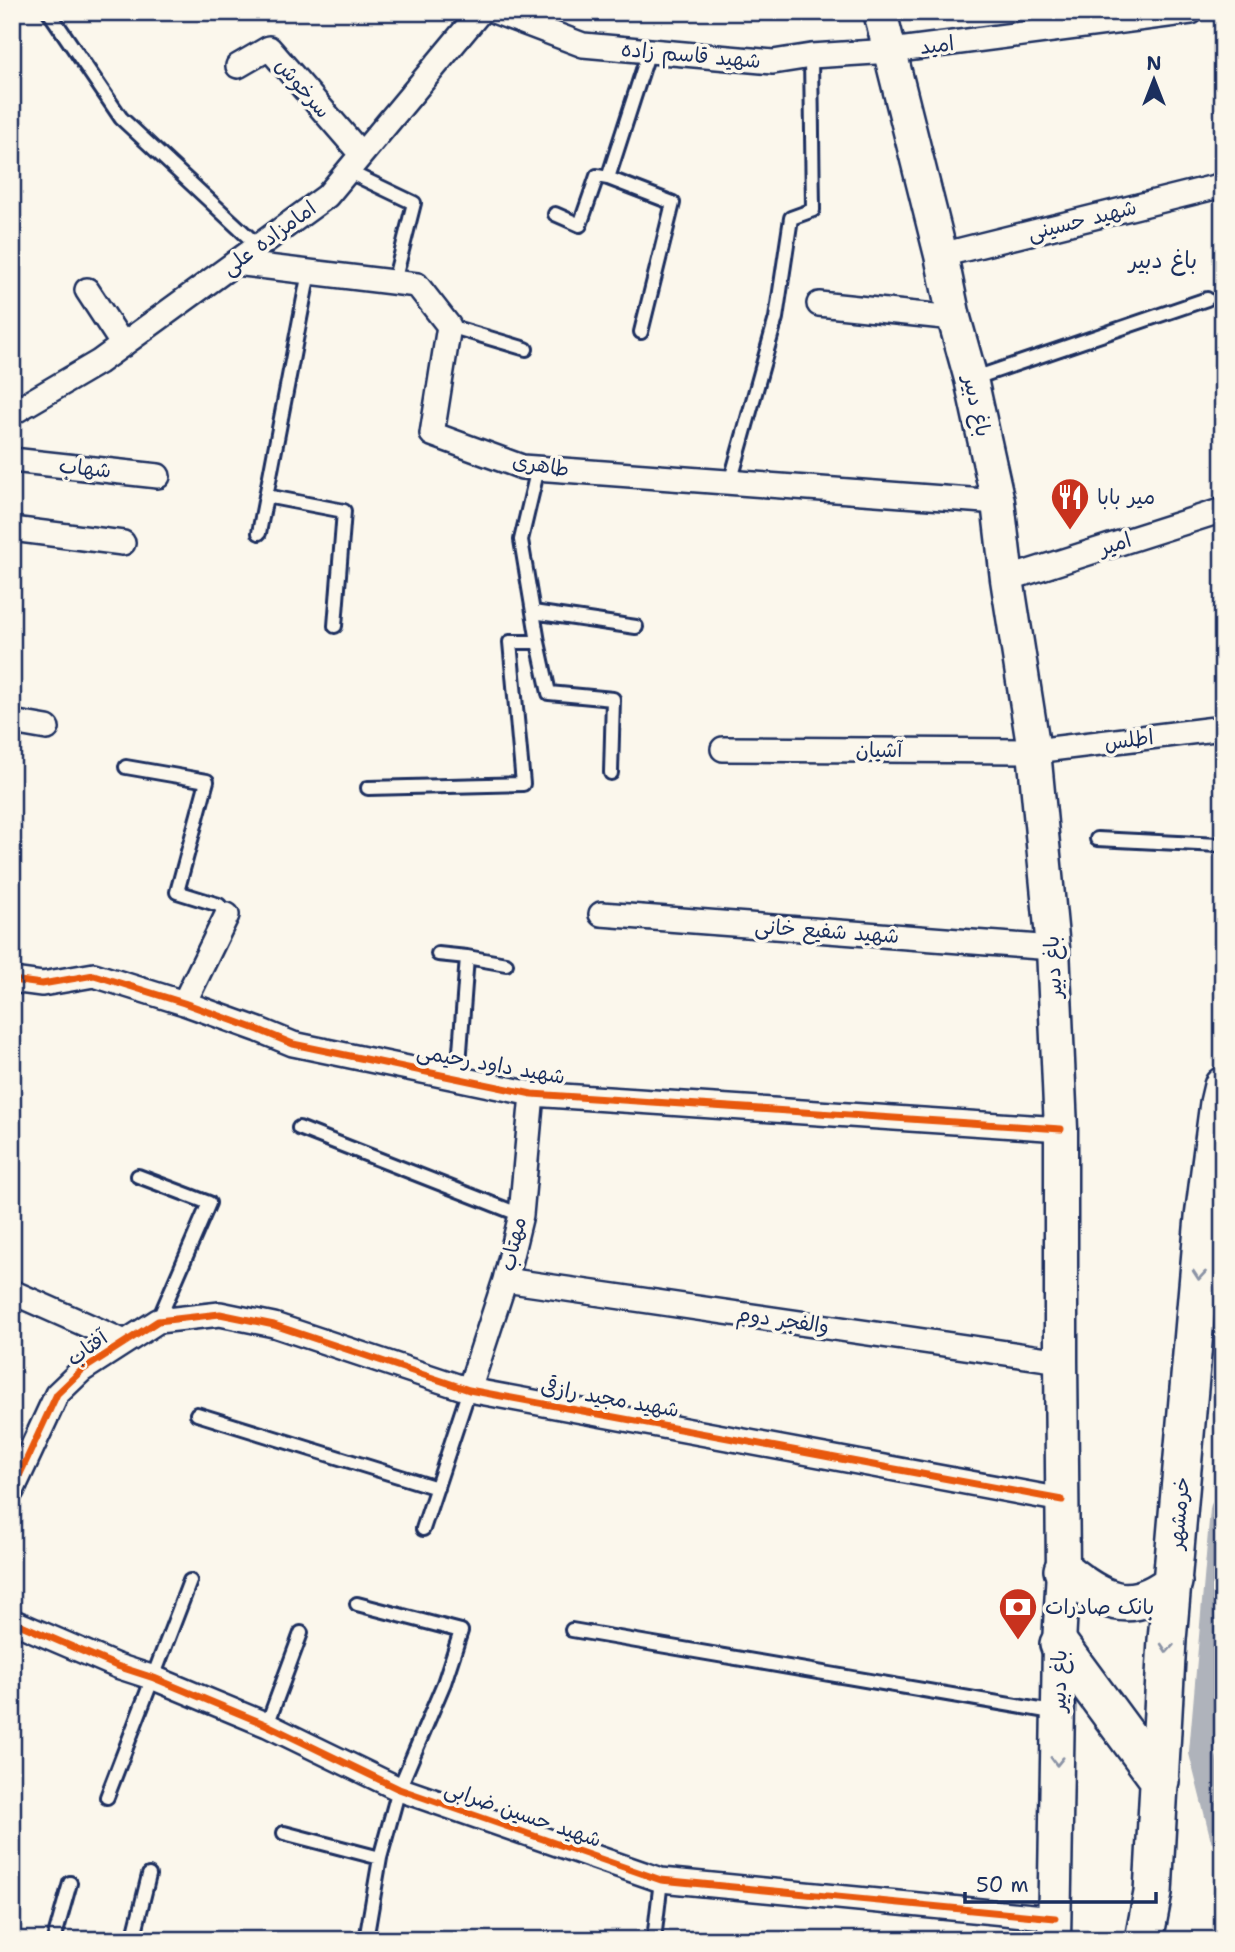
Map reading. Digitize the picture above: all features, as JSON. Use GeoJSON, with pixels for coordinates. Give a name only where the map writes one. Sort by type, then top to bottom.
{"type":"FeatureCollection","features":[{"type":"Feature","properties":{"kind":"main road","name":"باغ دبیر"},"geometry":{"type":"LineString","coordinates":[[880,12],[971,379],[998,502],[1007,579],[1034,751],[1052,948],[1061,1129],[1063,1570],[1059,1644],[1054,1929]]}},
{"type":"Feature","properties":{"kind":"main road","name":"خرمشهر"},"geometry":{"type":"LineString","coordinates":[[1143,1940],[1153,1893],[1167,1640],[1204,1217],[1223,1086]]}},
{"type":"Feature","properties":{"kind":"main road"},"geometry":{"type":"LineString","coordinates":[[1063,1570],[1098,1595],[1129,1602],[1145,1599],[1173,1582]]}},
{"type":"Feature","properties":{"kind":"main road"},"geometry":{"type":"LineString","coordinates":[[1059,1644],[1160,1781]]}},
{"type":"Feature","properties":{"kind":"main road"},"geometry":{"type":"LineString","coordinates":[[1153,1893],[1162,1940]]}},
{"type":"Feature","properties":{"kind":"street","name":"امامزاده علی"},"geometry":{"type":"LineString","coordinates":[[12,413],[99,362],[327,195],[480,12]]}},
{"type":"Feature","properties":{"kind":"street","name":"شهید قاسم زاده"},"geometry":{"type":"LineString","coordinates":[[496,12],[583,45],[772,62],[811,56],[891,51]]}},
{"type":"Feature","properties":{"kind":"street","name":"امید"},"geometry":{"type":"LineString","coordinates":[[891,51],[1191,12]]}},
{"type":"Feature","properties":{"kind":"street","name":"سرخوش"},"geometry":{"type":"LineString","coordinates":[[238,66],[269,48],[354,163]]}},
{"type":"Feature","properties":{"kind":"street","name":"شهید حسینی"},"geometry":{"type":"LineString","coordinates":[[941,255],[1223,185]]}},
{"type":"Feature","properties":{"kind":"street"},"geometry":{"type":"LineString","coordinates":[[235,263],[417,285],[449,326]]}},
{"type":"Feature","properties":{"kind":"street"},"geometry":{"type":"LineString","coordinates":[[87,290],[123,345]]}},
{"type":"Feature","properties":{"kind":"street"},"geometry":{"type":"LineString","coordinates":[[819,304],[954,318]]}},
{"type":"Feature","properties":{"kind":"street","name":"طاهری"},"geometry":{"type":"LineString","coordinates":[[449,326],[432,434],[522,467],[998,502]]}},
{"type":"Feature","properties":{"kind":"street","name":"شهاب"},"geometry":{"type":"LineString","coordinates":[[12,460],[158,476]]}},
{"type":"Feature","properties":{"kind":"street","name":"امیر"},"geometry":{"type":"LineString","coordinates":[[1007,579],[1223,510]]}},
{"type":"Feature","properties":{"kind":"street"},"geometry":{"type":"LineString","coordinates":[[12,529],[123,543]]}},
{"type":"Feature","properties":{"kind":"street"},"geometry":{"type":"LineString","coordinates":[[12,722],[47,728]]}},
{"type":"Feature","properties":{"kind":"street","name":"اطلس"},"geometry":{"type":"LineString","coordinates":[[1034,751],[1223,728]]}},
{"type":"Feature","properties":{"kind":"street","name":"آشیان"},"geometry":{"type":"LineString","coordinates":[[723,749],[1034,751]]}},
{"type":"Feature","properties":{"kind":"street","name":"شهید شفیع خانی"},"geometry":{"type":"LineString","coordinates":[[601,914],[1052,948]]}},
{"type":"Feature","properties":{"kind":"street"},"geometry":{"type":"LineString","coordinates":[[184,1003],[227,915]]}},
{"type":"Feature","properties":{"kind":"street","name":"شهید داود رحیمی"},"geometry":{"type":"LineString","coordinates":[[12,980],[42,984],[93,975],[184,1003],[293,1044],[532,1094],[1061,1129]]}},
{"type":"Feature","properties":{"kind":"street","name":"مهتاب"},"geometry":{"type":"LineString","coordinates":[[469,1390],[505,1280],[521,1215],[532,1094]]}},
{"type":"Feature","properties":{"kind":"street","name":"والفجر دوم"},"geometry":{"type":"LineString","coordinates":[[505,1280],[1061,1361]]}},
{"type":"Feature","properties":{"kind":"street"},"geometry":{"type":"LineString","coordinates":[[12,1292],[125,1342]]}},
{"type":"Feature","properties":{"kind":"street","name":"شهید مجید رازقی"},"geometry":{"type":"LineString","coordinates":[[158,1321],[220,1314],[274,1325],[469,1390],[1062,1500]]}},
{"type":"Feature","properties":{"kind":"street","name":"آفتاب"},"geometry":{"type":"LineString","coordinates":[[12,1491],[57,1394],[82,1370],[158,1321]]}},
{"type":"Feature","properties":{"kind":"street","name":"شهید حسین ضرابی"},"geometry":{"type":"LineString","coordinates":[[12,1621],[117,1667],[154,1678],[267,1725],[398,1788],[661,1880],[1054,1929]]}},
{"type":"Feature","properties":{"kind":"lane"},"geometry":{"type":"LineString","coordinates":[[48,12],[121,118],[258,246]]}},
{"type":"Feature","properties":{"kind":"lane"},"geometry":{"type":"LineString","coordinates":[[608,178],[649,51]]}},
{"type":"Feature","properties":{"kind":"lane"},"geometry":{"type":"LineString","coordinates":[[730,483],[776,318],[791,218],[813,210],[811,56]]}},
{"type":"Feature","properties":{"kind":"lane"},"geometry":{"type":"LineString","coordinates":[[354,163],[414,203],[394,282]]}},
{"type":"Feature","properties":{"kind":"lane"},"geometry":{"type":"LineString","coordinates":[[555,214],[580,225],[597,176],[673,203],[641,331]]}},
{"type":"Feature","properties":{"kind":"lane"},"geometry":{"type":"LineString","coordinates":[[259,533],[309,272]]}},
{"type":"Feature","properties":{"kind":"lane"},"geometry":{"type":"LineString","coordinates":[[971,379],[1207,299]]}},
{"type":"Feature","properties":{"kind":"lane"},"geometry":{"type":"LineString","coordinates":[[449,326],[526,349]]}},
{"type":"Feature","properties":{"kind":"lane"},"geometry":{"type":"LineString","coordinates":[[538,468],[521,540],[549,693],[613,699],[611,773]]}},
{"type":"Feature","properties":{"kind":"lane"},"geometry":{"type":"LineString","coordinates":[[266,496],[344,511],[335,626]]}},
{"type":"Feature","properties":{"kind":"lane"},"geometry":{"type":"LineString","coordinates":[[533,612],[636,627]]}},
{"type":"Feature","properties":{"kind":"lane"},"geometry":{"type":"LineString","coordinates":[[368,788],[523,784],[510,642],[538,642]]}},
{"type":"Feature","properties":{"kind":"lane"},"geometry":{"type":"LineString","coordinates":[[126,767],[207,781],[177,892],[219,905],[227,915]]}},
{"type":"Feature","properties":{"kind":"lane"},"geometry":{"type":"LineString","coordinates":[[1097,839],[1219,845],[1223,840]]}},
{"type":"Feature","properties":{"kind":"lane"},"geometry":{"type":"LineString","coordinates":[[438,954],[506,964]]}},
{"type":"Feature","properties":{"kind":"lane"},"geometry":{"type":"LineString","coordinates":[[458,1078],[467,957]]}},
{"type":"Feature","properties":{"kind":"lane"},"geometry":{"type":"LineString","coordinates":[[299,1128],[521,1215]]}},
{"type":"Feature","properties":{"kind":"lane"},"geometry":{"type":"LineString","coordinates":[[138,1176],[209,1203],[158,1321]]}},
{"type":"Feature","properties":{"kind":"lane"},"geometry":{"type":"LineString","coordinates":[[423,1529],[469,1390]]}},
{"type":"Feature","properties":{"kind":"lane"},"geometry":{"type":"LineString","coordinates":[[197,1414],[437,1488]]}},
{"type":"Feature","properties":{"kind":"lane"},"geometry":{"type":"LineString","coordinates":[[107,1797],[190,1581]]}},
{"type":"Feature","properties":{"kind":"lane"},"geometry":{"type":"LineString","coordinates":[[357,1604],[461,1631],[444,1683],[398,1788],[380,1858],[366,1940]]}},
{"type":"Feature","properties":{"kind":"lane"},"geometry":{"type":"LineString","coordinates":[[572,1630],[1059,1713]]}},
{"type":"Feature","properties":{"kind":"lane"},"geometry":{"type":"LineString","coordinates":[[267,1725],[301,1633]]}},
{"type":"Feature","properties":{"kind":"lane"},"geometry":{"type":"LineString","coordinates":[[284,1833],[380,1858]]}},
{"type":"Feature","properties":{"kind":"lane"},"geometry":{"type":"LineString","coordinates":[[133,1940],[149,1875]]}},
{"type":"Feature","properties":{"kind":"lane"},"geometry":{"type":"LineString","coordinates":[[654,1940],[661,1880]]}},
{"type":"Feature","properties":{"kind":"lane"},"geometry":{"type":"LineString","coordinates":[[54,1940],[70,1883]]}},
{"type":"Feature","properties":{"kind":"waterway"},"geometry":{"type":"LineString","coordinates":[[1223,1510],[1202,1752],[1223,1835]]}},
{"type":"Feature","properties":{"kind":"cycle path"},"geometry":{"type":"LineString","coordinates":[[12,980],[42,984],[94,975],[184,1003],[293,1044],[532,1094],[1061,1129]]}},
{"type":"Feature","properties":{"kind":"cycle path"},"geometry":{"type":"LineString","coordinates":[[12,1491],[57,1394],[82,1370],[158,1321],[220,1314],[274,1325],[469,1390],[1062,1500]]}},
{"type":"Feature","properties":{"kind":"cycle path"},"geometry":{"type":"LineString","coordinates":[[12,1621],[267,1725],[399,1789],[661,1880],[1055,1918]]}},
{"type":"Feature","properties":{"kind":"place","name":"میر بابا"},"geometry":{"type":"Point","coordinates":[1070,531]}},
{"type":"Feature","properties":{"kind":"place","name":"بانک صادرات"},"geometry":{"type":"Point","coordinates":[1018,1641]}},
{"type":"Feature","properties":{"kind":"district","name":"باغ دبیر"},"geometry":{"type":"Point","coordinates":[1163,260]}}]}
